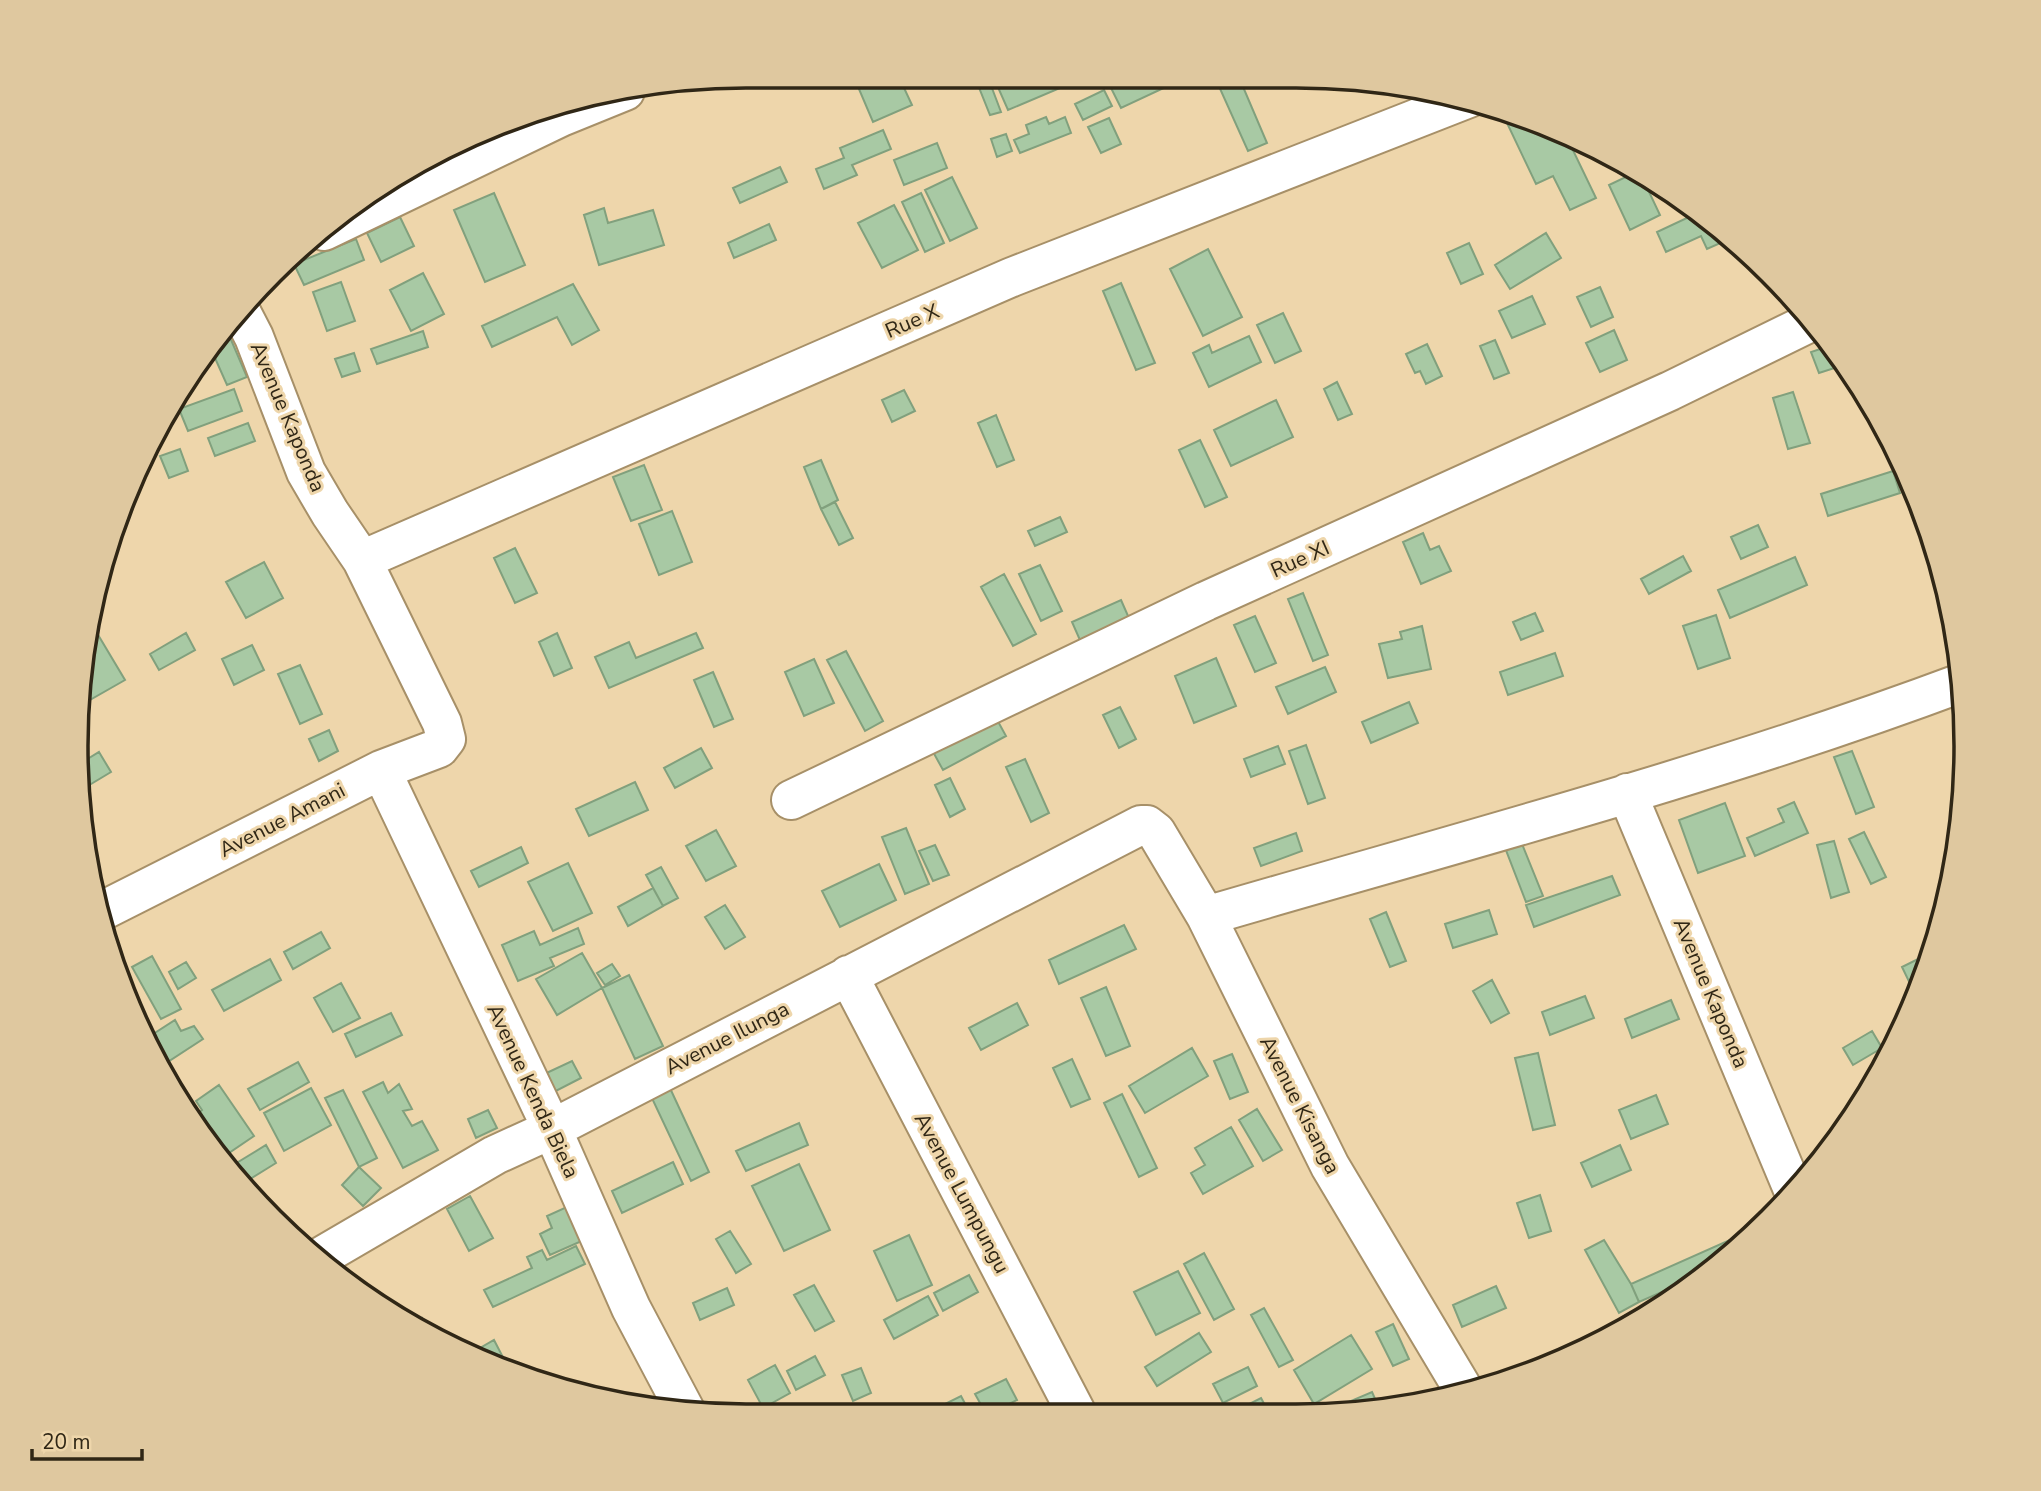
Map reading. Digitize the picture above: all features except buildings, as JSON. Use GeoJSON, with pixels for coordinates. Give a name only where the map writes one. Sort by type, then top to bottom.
{"type":"FeatureCollection","features":[{"type":"Feature","properties":{"kind":"street","name":"Rue X"},"geometry":{"type":"LineString","coordinates":[[362,560],[1012,277],[1449,106]]}},
{"type":"Feature","properties":{"kind":"street"},"geometry":{"type":"LineString","coordinates":[[354,217],[583,108]]}},
{"type":"Feature","properties":{"kind":"street","name":"Avenue Kaponda"},"geometry":{"type":"LineString","coordinates":[[245,319],[306,472],[362,560],[442,723]]}},
{"type":"Feature","properties":{"kind":"street","name":"Rue XI"},"geometry":{"type":"LineString","coordinates":[[791,800],[1206,601],[1658,396],[1802,326]]}},
{"type":"Feature","properties":{"kind":"street"},"geometry":{"type":"LineString","coordinates":[[1206,916],[1628,793],[1951,691]]}},
{"type":"Feature","properties":{"kind":"street","name":"Avenue Amani"},"geometry":{"type":"LineString","coordinates":[[108,908],[381,771],[439,747],[446,739],[442,723]]}},
{"type":"Feature","properties":{"kind":"street","name":"Avenue Kenda Biela"},"geometry":{"type":"LineString","coordinates":[[381,771],[552,1129],[631,1308],[679,1400]]}},
{"type":"Feature","properties":{"kind":"street","name":"Avenue Kaponda"},"geometry":{"type":"LineString","coordinates":[[1628,793],[1789,1180]]}},
{"type":"Feature","properties":{"kind":"street","name":"Avenue Ilunga"},"geometry":{"type":"LineString","coordinates":[[327,1253],[495,1155],[552,1129],[1141,825]]}},
{"type":"Feature","properties":{"kind":"street","name":"Avenue Kisanga"},"geometry":{"type":"LineString","coordinates":[[1141,825],[1147,825],[1156,832],[1206,916],[1329,1166],[1459,1383]]}},
{"type":"Feature","properties":{"kind":"street","name":"Avenue Lumpungu"},"geometry":{"type":"LineString","coordinates":[[848,975],[1072,1404]]}}]}
